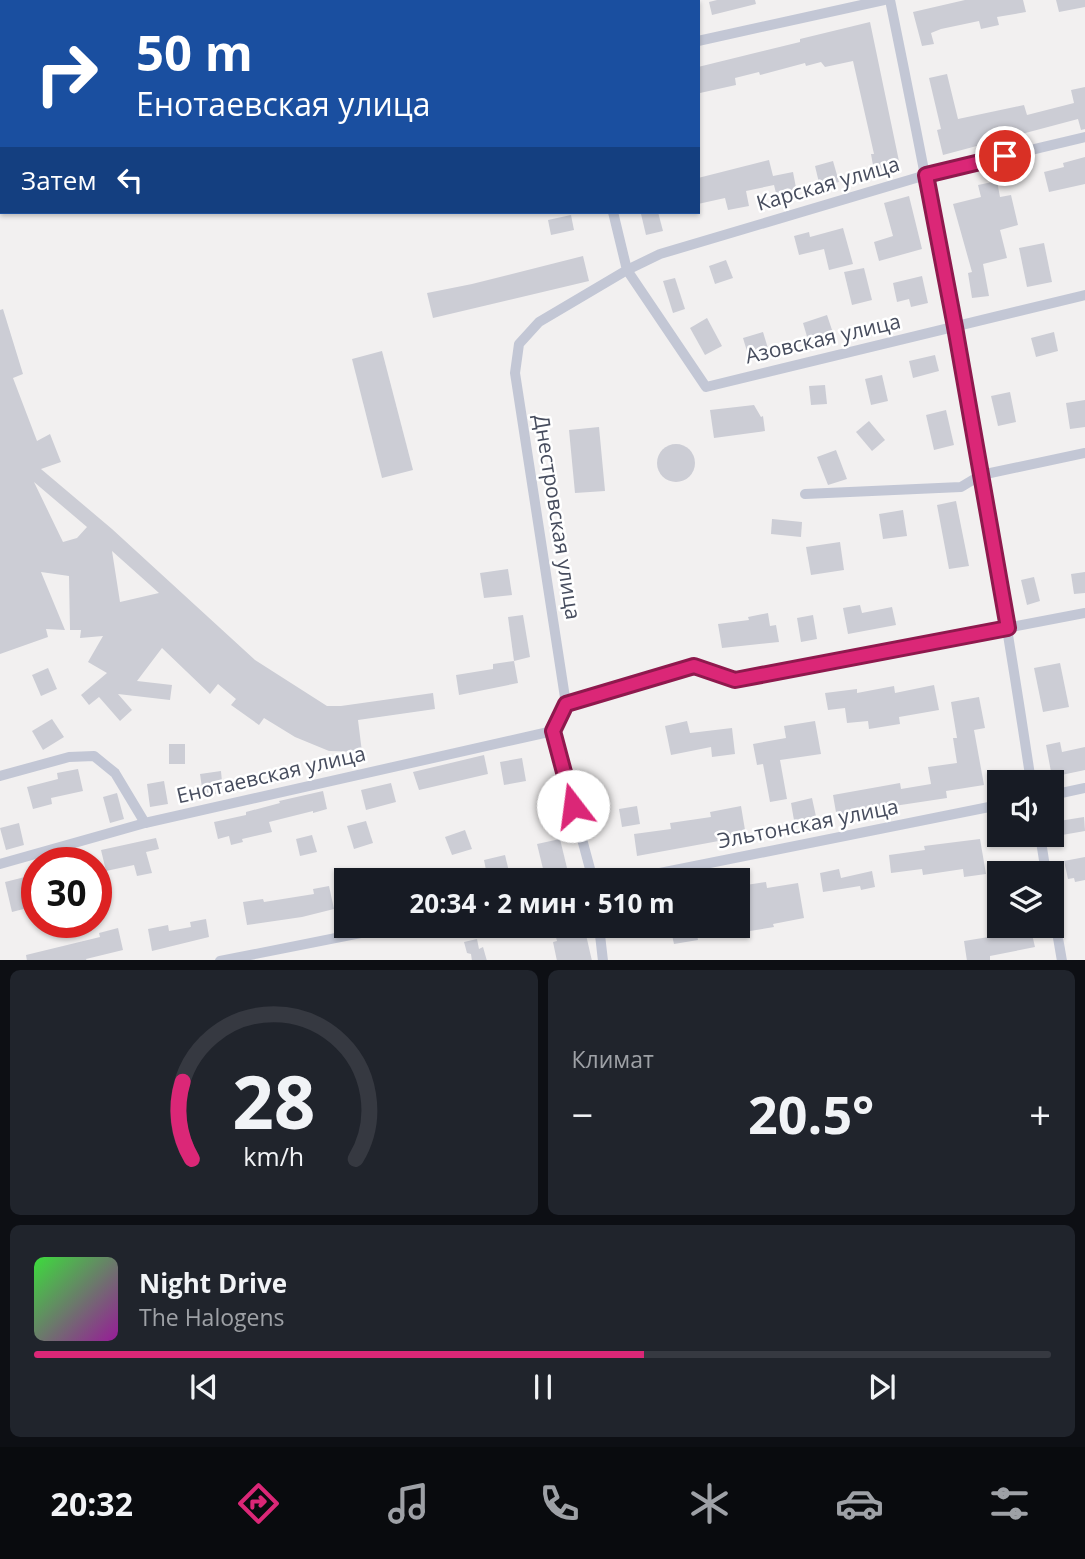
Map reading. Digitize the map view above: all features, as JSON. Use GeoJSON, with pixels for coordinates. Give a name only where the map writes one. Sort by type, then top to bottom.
{"type":"FeatureCollection","features":[{"type":"Feature","properties":{"kind":"street"},"geometry":{"type":"LineString","coordinates":[[700,41],[884,0]]}},
{"type":"Feature","properties":{"kind":"street"},"geometry":{"type":"LineString","coordinates":[[890,0],[955,327],[1008,628],[1029,770]]}},
{"type":"Feature","properties":{"kind":"street","name":"Карская улица"},"geometry":{"type":"LineString","coordinates":[[627,270],[660,254],[926,175],[1085,137]]}},
{"type":"Feature","properties":{"kind":"street"},"geometry":{"type":"LineString","coordinates":[[613,214],[627,270]]}},
{"type":"Feature","properties":{"kind":"street","name":"Азовская улица"},"geometry":{"type":"LineString","coordinates":[[627,270],[706,387],[1085,295]]}},
{"type":"Feature","properties":{"kind":"street","name":"Днестровская улица"},"geometry":{"type":"LineString","coordinates":[[566,704],[515,373],[519,344],[539,322],[627,270]]}},
{"type":"Feature","properties":{"kind":"street"},"geometry":{"type":"LineString","coordinates":[[805,494],[961,487],[981,475],[1085,453]]}},
{"type":"Feature","properties":{"kind":"street"},"geometry":{"type":"LineString","coordinates":[[590,868],[553,731],[566,704],[694,666],[735,680],[1085,613]]}},
{"type":"Feature","properties":{"kind":"street","name":"Енотаевская улица"},"geometry":{"type":"LineString","coordinates":[[0,864],[145,823],[553,731]]}},
{"type":"Feature","properties":{"kind":"street"},"geometry":{"type":"LineString","coordinates":[[0,776],[69,757],[94,756],[115,773],[145,823]]}},
{"type":"Feature","properties":{"kind":"street"},"geometry":{"type":"LineString","coordinates":[[1064,793],[1085,789]]}},
{"type":"Feature","properties":{"kind":"street","name":"Эльтонская улица"},"geometry":{"type":"LineString","coordinates":[[685,868],[987,807]]}},
{"type":"Feature","properties":{"kind":"street"},"geometry":{"type":"LineString","coordinates":[[225,960],[336,938]]}},
{"type":"Feature","properties":{"kind":"street"},"geometry":{"type":"LineString","coordinates":[[600,938],[603,960]]}},
{"type":"Feature","properties":{"kind":"street"},"geometry":{"type":"LineString","coordinates":[[1058,938],[1062,960]]}},
{"type":"Feature","properties":{"kind":"building"},"geometry":{"type":"Polygon","coordinates":[[[755,0],[756,4],[712,15],[709,2],[755,0]]]}},
{"type":"Feature","properties":{"kind":"building"},"geometry":{"type":"Polygon","coordinates":[[[965,0],[1023,0],[1026,12],[997,17],[999,25],[981,29],[979,21],[941,29],[931,33],[934,44],[922,46],[913,12],[965,0]]]}},
{"type":"Feature","properties":{"kind":"building"},"geometry":{"type":"Polygon","coordinates":[[[1056,0],[1085,0],[1085,7],[1059,12],[1056,0]]]}},
{"type":"Feature","properties":{"kind":"building"},"geometry":{"type":"Polygon","coordinates":[[[870,22],[900,166],[874,171],[871,154],[874,154],[853,61],[825,67],[821,62],[806,66],[805,63],[760,75],[759,72],[735,78],[736,85],[700,93],[700,67],[800,42],[800,39],[870,22]]]}},
{"type":"Feature","properties":{"kind":"building"},"geometry":{"type":"Polygon","coordinates":[[[947,74],[958,119],[1024,105],[1027,115],[1074,103],[1071,90],[1085,87],[1085,129],[1081,130],[1078,119],[943,155],[937,130],[941,129],[929,78],[947,74]]]}},
{"type":"Feature","properties":{"kind":"building"},"geometry":{"type":"Polygon","coordinates":[[[1085,157],[1085,184],[1049,192],[1044,172],[1064,167],[1063,163],[1085,157]]]}},
{"type":"Feature","properties":{"kind":"building"},"geometry":{"type":"Polygon","coordinates":[[[769,160],[773,176],[793,172],[797,193],[777,197],[774,185],[746,191],[749,206],[728,210],[725,198],[700,204],[700,177],[769,160]]]}},
{"type":"Feature","properties":{"kind":"building"},"geometry":{"type":"Polygon","coordinates":[[[833,161],[839,182],[820,187],[815,166],[833,161]]]}},
{"type":"Feature","properties":{"kind":"building"},"geometry":{"type":"Polygon","coordinates":[[[997,181],[1000,197],[1011,195],[1018,225],[1000,230],[1007,258],[983,264],[989,296],[972,298],[968,273],[972,272],[953,204],[981,197],[978,185],[997,181]]]}},
{"type":"Feature","properties":{"kind":"building"},"geometry":{"type":"Polygon","coordinates":[[[909,196],[922,249],[879,261],[874,242],[893,236],[884,203],[909,196]]]}},
{"type":"Feature","properties":{"kind":"building"},"geometry":{"type":"Polygon","coordinates":[[[641,214],[659,214],[663,231],[646,235],[641,214]]]}},
{"type":"Feature","properties":{"kind":"building"},"geometry":{"type":"Polygon","coordinates":[[[571,215],[574,230],[551,235],[548,220],[571,215]]]}},
{"type":"Feature","properties":{"kind":"building"},"geometry":{"type":"Polygon","coordinates":[[[843,228],[853,264],[829,270],[824,249],[799,255],[794,236],[809,232],[810,237],[843,228]]]}},
{"type":"Feature","properties":{"kind":"building"},"geometry":{"type":"Polygon","coordinates":[[[1044,243],[1052,282],[1027,287],[1019,248],[1044,243]]]}},
{"type":"Feature","properties":{"kind":"building"},"geometry":{"type":"Polygon","coordinates":[[[583,256],[589,281],[433,318],[427,293],[583,256]]]}},
{"type":"Feature","properties":{"kind":"building"},"geometry":{"type":"Polygon","coordinates":[[[726,260],[733,278],[715,284],[709,266],[726,260]]]}},
{"type":"Feature","properties":{"kind":"building"},"geometry":{"type":"Polygon","coordinates":[[[864,268],[872,300],[852,305],[844,272],[864,268]]]}},
{"type":"Feature","properties":{"kind":"building"},"geometry":{"type":"Polygon","coordinates":[[[922,276],[928,303],[911,307],[909,299],[897,302],[893,283],[922,276]]]}},
{"type":"Feature","properties":{"kind":"building"},"geometry":{"type":"Polygon","coordinates":[[[675,278],[685,309],[673,313],[663,281],[675,278]]]}},
{"type":"Feature","properties":{"kind":"building"},"geometry":{"type":"Polygon","coordinates":[[[3,309],[23,374],[13,378],[37,441],[50,434],[61,462],[41,469],[112,529],[255,660],[327,706],[433,693],[435,709],[358,720],[362,752],[329,751],[295,737],[264,718],[259,725],[231,705],[236,699],[218,684],[210,694],[162,648],[137,681],[172,685],[170,700],[118,694],[132,710],[120,721],[99,697],[89,705],[81,695],[107,673],[88,662],[103,636],[80,638],[81,630],[70,630],[69,576],[41,572],[65,630],[46,629],[48,637],[0,654],[0,310],[3,309]],[[34,482],[63,542],[77,538],[87,527],[34,482]],[[112,551],[120,602],[159,593],[112,551]]]}},
{"type":"Feature","properties":{"kind":"building"},"geometry":{"type":"Polygon","coordinates":[[[827,315],[833,333],[808,340],[803,323],[827,315]]]}},
{"type":"Feature","properties":{"kind":"building"},"geometry":{"type":"Polygon","coordinates":[[[707,318],[722,346],[705,355],[690,328],[707,318]]]}},
{"type":"Feature","properties":{"kind":"building"},"geometry":{"type":"Polygon","coordinates":[[[763,332],[770,355],[750,361],[743,338],[763,332]]]}},
{"type":"Feature","properties":{"kind":"building"},"geometry":{"type":"Polygon","coordinates":[[[1054,332],[1058,351],[1036,357],[1031,338],[1054,332]]]}},
{"type":"Feature","properties":{"kind":"building"},"geometry":{"type":"Polygon","coordinates":[[[382,351],[413,470],[382,478],[352,359],[382,351]]]}},
{"type":"Feature","properties":{"kind":"building"},"geometry":{"type":"Polygon","coordinates":[[[935,355],[939,371],[913,378],[909,361],[935,355]]]}},
{"type":"Feature","properties":{"kind":"building"},"geometry":{"type":"Polygon","coordinates":[[[882,375],[888,401],[871,405],[865,379],[882,375]]]}},
{"type":"Feature","properties":{"kind":"building"},"geometry":{"type":"Polygon","coordinates":[[[825,385],[827,404],[811,405],[809,386],[825,385]]]}},
{"type":"Feature","properties":{"kind":"building"},"geometry":{"type":"Polygon","coordinates":[[[1010,392],[1016,422],[998,426],[991,396],[1010,392]]]}},
{"type":"Feature","properties":{"kind":"building"},"geometry":{"type":"Polygon","coordinates":[[[1085,400],[1085,427],[1070,429],[1066,403],[1085,400]]]}},
{"type":"Feature","properties":{"kind":"building"},"geometry":{"type":"Polygon","coordinates":[[[754,405],[761,417],[763,416],[765,431],[714,438],[710,410],[754,405]]]}},
{"type":"Feature","properties":{"kind":"building"},"geometry":{"type":"Polygon","coordinates":[[[946,410],[954,445],[934,450],[926,415],[946,410]]]}},
{"type":"Feature","properties":{"kind":"building"},"geometry":{"type":"Polygon","coordinates":[[[869,421],[885,440],[872,451],[856,432],[869,421]]]}},
{"type":"Feature","properties":{"kind":"building"},"geometry":{"type":"Polygon","coordinates":[[[599,427],[605,491],[575,493],[569,430],[599,427]]]}},
{"type":"Feature","properties":{"kind":"building"},"geometry":{"type":"Polygon","coordinates":[[[676,444],[689,450],[695,463],[689,476],[676,482],[663,476],[657,463],[663,450],[676,444]]]}},
{"type":"Feature","properties":{"kind":"building"},"geometry":{"type":"Polygon","coordinates":[[[836,450],[847,479],[828,485],[817,457],[836,450]]]}},
{"type":"Feature","properties":{"kind":"building"},"geometry":{"type":"Polygon","coordinates":[[[956,501],[969,566],[949,569],[937,505],[956,501]]]}},
{"type":"Feature","properties":{"kind":"building"},"geometry":{"type":"Polygon","coordinates":[[[903,510],[907,536],[883,539],[879,514],[903,510]]]}},
{"type":"Feature","properties":{"kind":"building"},"geometry":{"type":"Polygon","coordinates":[[[772,519],[802,522],[801,537],[771,534],[772,519]]]}},
{"type":"Feature","properties":{"kind":"building"},"geometry":{"type":"Polygon","coordinates":[[[840,542],[844,570],[811,575],[806,547],[840,542]]]}},
{"type":"Feature","properties":{"kind":"building"},"geometry":{"type":"Polygon","coordinates":[[[508,569],[512,595],[484,598],[480,573],[508,569]]]}},
{"type":"Feature","properties":{"kind":"building"},"geometry":{"type":"Polygon","coordinates":[[[1085,572],[1085,593],[1074,594],[1071,574],[1085,572]]]}},
{"type":"Feature","properties":{"kind":"building"},"geometry":{"type":"Polygon","coordinates":[[[1034,577],[1040,601],[1027,605],[1021,580],[1034,577]]]}},
{"type":"Feature","properties":{"kind":"building"},"geometry":{"type":"Polygon","coordinates":[[[860,605],[862,613],[892,607],[896,625],[848,634],[843,608],[860,605]]]}},
{"type":"Feature","properties":{"kind":"building"},"geometry":{"type":"Polygon","coordinates":[[[768,613],[770,626],[776,625],[779,642],[722,648],[718,624],[749,620],[748,617],[768,613]]]}},
{"type":"Feature","properties":{"kind":"building"},"geometry":{"type":"Polygon","coordinates":[[[523,615],[530,657],[514,661],[508,617],[523,615]]]}},
{"type":"Feature","properties":{"kind":"building"},"geometry":{"type":"Polygon","coordinates":[[[813,615],[817,639],[801,642],[797,618],[813,615]]]}},
{"type":"Feature","properties":{"kind":"building"},"geometry":{"type":"Polygon","coordinates":[[[514,661],[518,683],[459,695],[456,675],[493,669],[493,664],[514,661]]]}},
{"type":"Feature","properties":{"kind":"building"},"geometry":{"type":"Polygon","coordinates":[[[1060,663],[1069,707],[1043,712],[1034,668],[1060,663]]]}},
{"type":"Feature","properties":{"kind":"building"},"geometry":{"type":"Polygon","coordinates":[[[48,668],[57,689],[41,696],[32,675],[48,668]]]}},
{"type":"Feature","properties":{"kind":"building"},"geometry":{"type":"Polygon","coordinates":[[[934,685],[939,710],[899,717],[900,724],[869,729],[868,721],[847,723],[845,708],[828,710],[825,693],[857,689],[857,693],[894,686],[895,693],[934,685]]]}},
{"type":"Feature","properties":{"kind":"building"},"geometry":{"type":"Polygon","coordinates":[[[979,697],[985,728],[974,730],[984,785],[946,791],[947,798],[861,811],[837,818],[833,795],[900,783],[901,789],[931,784],[928,767],[957,763],[953,738],[957,738],[951,702],[979,697]]]}},
{"type":"Feature","properties":{"kind":"building"},"geometry":{"type":"Polygon","coordinates":[[[52,719],[64,737],[43,750],[32,731],[52,719]]]}},
{"type":"Feature","properties":{"kind":"building"},"geometry":{"type":"Polygon","coordinates":[[[687,721],[690,733],[732,728],[735,754],[712,757],[711,747],[671,755],[665,726],[687,721]]]}},
{"type":"Feature","properties":{"kind":"building"},"geometry":{"type":"Polygon","coordinates":[[[815,721],[821,754],[780,760],[787,799],[770,802],[763,764],[757,765],[753,744],[786,738],[784,726],[815,721]]]}},
{"type":"Feature","properties":{"kind":"building"},"geometry":{"type":"Polygon","coordinates":[[[1060,742],[1062,752],[1085,747],[1085,770],[1064,774],[1064,770],[1051,770],[1046,745],[1060,742]]]}},
{"type":"Feature","properties":{"kind":"building"},"geometry":{"type":"Polygon","coordinates":[[[169,744],[185,744],[185,764],[169,764],[169,744]]]}},
{"type":"Feature","properties":{"kind":"building"},"geometry":{"type":"Polygon","coordinates":[[[484,755],[488,774],[419,790],[413,772],[484,755]]]}},
{"type":"Feature","properties":{"kind":"building"},"geometry":{"type":"Polygon","coordinates":[[[522,758],[526,781],[504,785],[500,762],[522,758]]]}},
{"type":"Feature","properties":{"kind":"building"},"geometry":{"type":"Polygon","coordinates":[[[78,769],[83,791],[51,798],[52,804],[33,809],[27,787],[58,779],[57,773],[78,769]]]}},
{"type":"Feature","properties":{"kind":"building"},"geometry":{"type":"Polygon","coordinates":[[[221,771],[223,793],[203,795],[200,774],[221,771]]]}},
{"type":"Feature","properties":{"kind":"building"},"geometry":{"type":"Polygon","coordinates":[[[164,781],[168,804],[150,807],[147,784],[164,781]]]}},
{"type":"Feature","properties":{"kind":"building"},"geometry":{"type":"Polygon","coordinates":[[[391,783],[396,802],[366,810],[361,790],[391,783]]]}},
{"type":"Feature","properties":{"kind":"building"},"geometry":{"type":"Polygon","coordinates":[[[323,791],[327,809],[269,822],[272,832],[242,839],[243,842],[231,845],[229,836],[218,839],[214,822],[246,815],[246,812],[280,803],[279,801],[323,791]]]}},
{"type":"Feature","properties":{"kind":"building"},"geometry":{"type":"Polygon","coordinates":[[[117,793],[124,819],[110,823],[103,797],[117,793]]]}},
{"type":"Feature","properties":{"kind":"building"},"geometry":{"type":"Polygon","coordinates":[[[812,798],[817,821],[795,826],[791,803],[812,798]]]}},
{"type":"Feature","properties":{"kind":"building"},"geometry":{"type":"Polygon","coordinates":[[[637,806],[640,824],[622,827],[619,809],[637,806]]]}},
{"type":"Feature","properties":{"kind":"building"},"geometry":{"type":"Polygon","coordinates":[[[741,806],[746,836],[637,856],[634,834],[671,829],[670,823],[711,817],[710,812],[741,806]]]}},
{"type":"Feature","properties":{"kind":"building"},"geometry":{"type":"Polygon","coordinates":[[[1084,817],[1085,831],[1064,835],[1064,820],[1084,817]]]}},
{"type":"Feature","properties":{"kind":"building"},"geometry":{"type":"Polygon","coordinates":[[[366,821],[373,843],[354,849],[347,826],[366,821]]]}},
{"type":"Feature","properties":{"kind":"building"},"geometry":{"type":"Polygon","coordinates":[[[19,823],[24,845],[6,850],[0,828],[19,823]]]}},
{"type":"Feature","properties":{"kind":"building"},"geometry":{"type":"Polygon","coordinates":[[[465,830],[472,849],[452,855],[445,837],[465,830]]]}},
{"type":"Feature","properties":{"kind":"building"},"geometry":{"type":"Polygon","coordinates":[[[312,835],[317,852],[300,856],[296,839],[312,835]]]}},
{"type":"Feature","properties":{"kind":"building"},"geometry":{"type":"Polygon","coordinates":[[[156,838],[159,849],[146,852],[152,873],[137,876],[134,865],[112,870],[112,848],[156,838]]]}},
{"type":"Feature","properties":{"kind":"building"},"geometry":{"type":"Polygon","coordinates":[[[560,839],[567,868],[543,868],[537,844],[560,839]]]}},
{"type":"Feature","properties":{"kind":"building"},"geometry":{"type":"Polygon","coordinates":[[[980,839],[986,874],[964,877],[963,869],[923,875],[922,869],[891,873],[889,855],[925,850],[924,846],[980,839]]]}},
{"type":"Feature","properties":{"kind":"building"},"geometry":{"type":"Polygon","coordinates":[[[505,855],[508,868],[486,868],[484,860],[505,855]]]}},
{"type":"Feature","properties":{"kind":"building"},"geometry":{"type":"Polygon","coordinates":[[[1085,857],[1085,880],[1075,882],[1074,878],[1068,879],[1064,861],[1085,857]]]}},
{"type":"Feature","properties":{"kind":"building"},"geometry":{"type":"Polygon","coordinates":[[[839,869],[841,878],[872,871],[875,887],[861,890],[860,886],[823,892],[820,873],[839,869]]]}},
{"type":"Feature","properties":{"kind":"building"},"geometry":{"type":"Polygon","coordinates":[[[21,878],[21,910],[12,912],[5,882],[21,878]]]}},
{"type":"Feature","properties":{"kind":"building"},"geometry":{"type":"Polygon","coordinates":[[[766,882],[767,888],[798,883],[804,918],[750,931],[750,884],[766,882]]]}},
{"type":"Feature","properties":{"kind":"building"},"geometry":{"type":"Polygon","coordinates":[[[329,886],[334,909],[247,925],[243,902],[263,899],[264,902],[314,894],[313,889],[329,886]]]}},
{"type":"Feature","properties":{"kind":"building"},"geometry":{"type":"Polygon","coordinates":[[[206,919],[209,937],[152,951],[148,929],[168,925],[169,931],[191,927],[190,922],[206,919]]]}},
{"type":"Feature","properties":{"kind":"building"},"geometry":{"type":"Polygon","coordinates":[[[118,928],[123,950],[86,960],[27,960],[26,955],[96,938],[112,938],[112,930],[118,928]]]}},
{"type":"Feature","properties":{"kind":"building"},"geometry":{"type":"Polygon","coordinates":[[[987,937],[1033,938],[1035,947],[990,956],[990,960],[967,960],[964,941],[987,937]]]}},
{"type":"Feature","properties":{"kind":"building"},"geometry":{"type":"Polygon","coordinates":[[[556,938],[587,938],[592,960],[557,960],[553,942],[557,941],[556,938]]]}},
{"type":"Feature","properties":{"kind":"building"},"geometry":{"type":"Polygon","coordinates":[[[673,938],[698,940],[674,944],[673,938]]]}},
{"type":"Feature","properties":{"kind":"building"},"geometry":{"type":"Polygon","coordinates":[[[477,939],[479,949],[483,947],[487,960],[472,960],[464,942],[477,939]]]}},
{"type":"Feature","properties":{"kind":"route"},"geometry":{"type":"LineString","coordinates":[[573,806],[553,731],[566,704],[694,666],[735,680],[1008,628],[926,175],[1005,156]]}}]}
